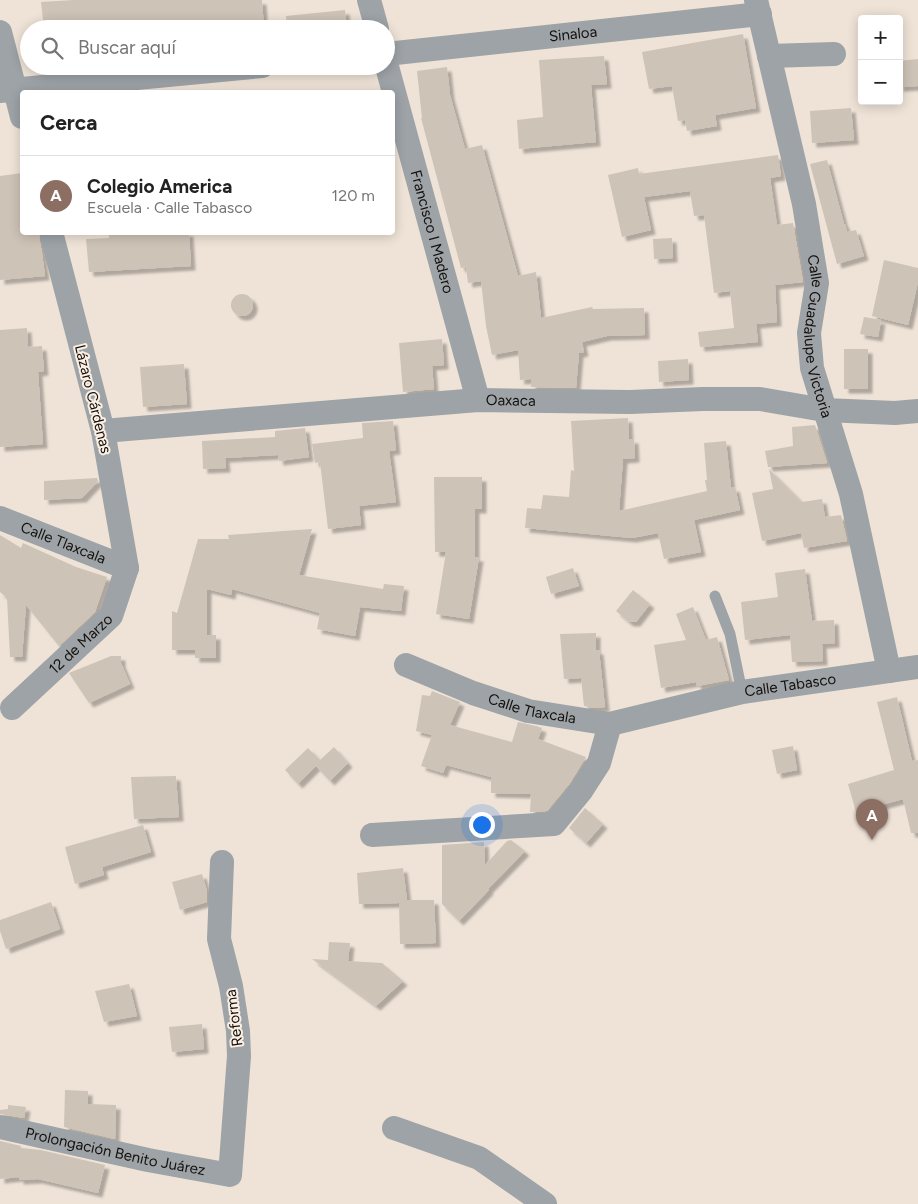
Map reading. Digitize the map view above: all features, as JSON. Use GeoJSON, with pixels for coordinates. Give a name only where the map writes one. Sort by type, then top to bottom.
{"type":"FeatureCollection","features":[{"type":"Feature","properties":{"kind":"street"},"geometry":{"type":"LineString","coordinates":[[369,0],[375,20]]}},
{"type":"Feature","properties":{"kind":"street","name":"Sinaloa"},"geometry":{"type":"LineString","coordinates":[[395,53],[758,7]]}},
{"type":"Feature","properties":{"kind":"street","name":"Calle Guadalupe Victoria"},"geometry":{"type":"LineString","coordinates":[[758,7],[804,204],[817,283],[809,333],[812,368],[851,494],[889,671]]}},
{"type":"Feature","properties":{"kind":"street"},"geometry":{"type":"LineString","coordinates":[[0,32],[8,90],[20,113]]}},
{"type":"Feature","properties":{"kind":"street"},"geometry":{"type":"LineString","coordinates":[[769,56],[834,54]]}},
{"type":"Feature","properties":{"kind":"street"},"geometry":{"type":"LineString","coordinates":[[8,90],[167,75]]}},
{"type":"Feature","properties":{"kind":"street","name":"Francisco I Madero"},"geometry":{"type":"LineString","coordinates":[[389,75],[393,90]]}},
{"type":"Feature","properties":{"kind":"street","name":"Francisco I Madero"},"geometry":{"type":"LineString","coordinates":[[395,96],[478,400]]}},
{"type":"Feature","properties":{"kind":"street","name":"Lázaro Cárdenas"},"geometry":{"type":"LineString","coordinates":[[52,235],[68,303],[104,431],[127,568]]}},
{"type":"Feature","properties":{"kind":"street","name":"Oaxaca"},"geometry":{"type":"LineString","coordinates":[[104,431],[478,400],[630,402],[760,399],[824,410],[895,413],[918,411]]}},
{"type":"Feature","properties":{"kind":"street","name":"Calle Tlaxcala"},"geometry":{"type":"LineString","coordinates":[[0,518],[127,568]]}},
{"type":"Feature","properties":{"kind":"street","name":"12 de Marzo"},"geometry":{"type":"LineString","coordinates":[[12,708],[111,616],[127,568]]}},
{"type":"Feature","properties":{"kind":"street","name":"Calle Tlaxcala"},"geometry":{"type":"LineString","coordinates":[[406,665],[473,693],[528,711],[610,724],[662,712]]}},
{"type":"Feature","properties":{"kind":"street","name":"Calle Tabasco"},"geometry":{"type":"LineString","coordinates":[[662,712],[742,692],[918,667]]}},
{"type":"Feature","properties":{"kind":"street"},"geometry":{"type":"LineString","coordinates":[[372,835],[554,824],[581,792],[599,763],[610,724]]}},
{"type":"Feature","properties":{"kind":"street","name":"Reforma"},"geometry":{"type":"LineString","coordinates":[[222,862],[219,939],[231,986],[238,1031],[239,1056],[230,1175]]}},
{"type":"Feature","properties":{"kind":"street","name":"Prolongación Benito Juárez"},"geometry":{"type":"LineString","coordinates":[[0,1127],[148,1160],[230,1175]]}},
{"type":"Feature","properties":{"kind":"street"},"geometry":{"type":"LineString","coordinates":[[394,1128],[479,1158],[545,1204]]}},
{"type":"Feature","properties":{"kind":"lane"},"geometry":{"type":"LineString","coordinates":[[716,596],[730,634],[742,692]]}},
{"type":"Feature","properties":{"kind":"building"},"geometry":{"type":"Polygon","coordinates":[[[74,0],[262,0],[263,20],[43,20],[41,2],[74,0]]]}},
{"type":"Feature","properties":{"kind":"building"},"geometry":{"type":"Polygon","coordinates":[[[345,10],[346,20],[286,20],[286,16],[345,10]]]}},
{"type":"Feature","properties":{"kind":"building"},"geometry":{"type":"Polygon","coordinates":[[[743,34],[756,108],[715,115],[717,126],[687,131],[685,120],[678,121],[672,86],[649,89],[642,52],[743,34]]]}},
{"type":"Feature","properties":{"kind":"building"},"geometry":{"type":"Polygon","coordinates":[[[604,56],[607,84],[591,85],[596,142],[519,149],[517,120],[543,117],[539,60],[604,56]]]}},
{"type":"Feature","properties":{"kind":"building"},"geometry":{"type":"Polygon","coordinates":[[[918,59],[918,86],[903,87],[903,61],[918,59]]]}},
{"type":"Feature","properties":{"kind":"building"},"geometry":{"type":"Polygon","coordinates":[[[447,67],[450,95],[465,149],[482,145],[518,276],[536,272],[541,318],[592,307],[593,309],[644,308],[645,335],[607,336],[582,342],[584,352],[579,353],[576,388],[531,387],[531,379],[520,380],[518,350],[492,355],[486,326],[481,281],[468,283],[466,267],[461,268],[421,118],[417,71],[447,67]]]}},
{"type":"Feature","properties":{"kind":"building"},"geometry":{"type":"Polygon","coordinates":[[[851,108],[854,140],[812,143],[810,111],[851,108]]]}},
{"type":"Feature","properties":{"kind":"building"},"geometry":{"type":"Polygon","coordinates":[[[778,155],[781,176],[770,178],[777,225],[793,223],[803,282],[775,285],[777,322],[756,324],[758,342],[700,347],[698,332],[734,328],[730,291],[714,293],[704,215],[694,216],[690,191],[644,197],[651,230],[622,237],[608,175],[638,168],[639,174],[778,155]]]}},
{"type":"Feature","properties":{"kind":"building"},"geometry":{"type":"Polygon","coordinates":[[[827,160],[847,232],[856,230],[864,256],[837,264],[810,164],[827,160]]]}},
{"type":"Feature","properties":{"kind":"building"},"geometry":{"type":"Polygon","coordinates":[[[20,173],[20,235],[39,235],[45,276],[0,280],[0,176],[20,173]]]}},
{"type":"Feature","properties":{"kind":"building"},"geometry":{"type":"Polygon","coordinates":[[[109,235],[189,235],[191,266],[89,272],[86,239],[109,238],[109,235]]]}},
{"type":"Feature","properties":{"kind":"building"},"geometry":{"type":"Polygon","coordinates":[[[672,238],[673,258],[654,259],[653,239],[672,238]]]}},
{"type":"Feature","properties":{"kind":"building"},"geometry":{"type":"Polygon","coordinates":[[[884,260],[918,268],[918,282],[908,325],[872,316],[884,260]]]}},
{"type":"Feature","properties":{"kind":"building"},"geometry":{"type":"Polygon","coordinates":[[[242,294],[252,301],[253,305],[246,315],[242,316],[232,309],[231,305],[238,295],[242,294]]]}},
{"type":"Feature","properties":{"kind":"building"},"geometry":{"type":"Polygon","coordinates":[[[864,317],[881,320],[878,337],[860,334],[864,317]]]}},
{"type":"Feature","properties":{"kind":"building"},"geometry":{"type":"Polygon","coordinates":[[[27,328],[28,347],[42,346],[44,371],[38,372],[43,444],[0,447],[0,330],[27,328]]]}},
{"type":"Feature","properties":{"kind":"building"},"geometry":{"type":"Polygon","coordinates":[[[442,339],[444,365],[432,366],[434,389],[403,392],[399,343],[442,339]]]}},
{"type":"Feature","properties":{"kind":"building"},"geometry":{"type":"Polygon","coordinates":[[[844,349],[868,349],[868,389],[844,389],[844,349]]]}},
{"type":"Feature","properties":{"kind":"building"},"geometry":{"type":"Polygon","coordinates":[[[688,359],[689,380],[659,382],[658,361],[688,359]]]}},
{"type":"Feature","properties":{"kind":"building"},"geometry":{"type":"Polygon","coordinates":[[[184,364],[187,404],[143,407],[140,367],[184,364]]]}},
{"type":"Feature","properties":{"kind":"building"},"geometry":{"type":"Polygon","coordinates":[[[628,418],[629,439],[634,439],[635,458],[623,459],[619,511],[707,491],[704,443],[726,441],[731,488],[735,487],[740,510],[694,520],[701,552],[664,559],[658,533],[632,538],[525,528],[527,508],[541,509],[543,495],[569,497],[571,470],[574,471],[571,421],[628,418]]]}},
{"type":"Feature","properties":{"kind":"building"},"geometry":{"type":"Polygon","coordinates":[[[393,421],[396,450],[389,451],[396,502],[359,506],[361,525],[328,529],[320,462],[315,463],[312,444],[363,438],[362,423],[393,421]]]}},
{"type":"Feature","properties":{"kind":"building"},"geometry":{"type":"Polygon","coordinates":[[[815,425],[827,463],[768,467],[765,451],[793,446],[792,427],[815,425]]]}},
{"type":"Feature","properties":{"kind":"building"},"geometry":{"type":"Polygon","coordinates":[[[305,428],[309,457],[279,461],[278,455],[225,458],[226,468],[203,469],[202,441],[275,437],[275,431],[305,428]]]}},
{"type":"Feature","properties":{"kind":"building"},"geometry":{"type":"Polygon","coordinates":[[[769,469],[802,502],[822,499],[825,517],[841,515],[847,541],[804,548],[801,533],[762,541],[752,493],[773,489],[769,469]]]}},
{"type":"Feature","properties":{"kind":"building"},"geometry":{"type":"Polygon","coordinates":[[[434,477],[482,477],[482,509],[475,509],[475,557],[479,557],[469,619],[436,614],[446,552],[435,552],[434,477]]]}},
{"type":"Feature","properties":{"kind":"building"},"geometry":{"type":"Polygon","coordinates":[[[97,478],[98,481],[82,498],[44,500],[44,481],[97,478]]]}},
{"type":"Feature","properties":{"kind":"building"},"geometry":{"type":"Polygon","coordinates":[[[312,529],[299,575],[383,589],[384,584],[404,586],[401,611],[360,607],[355,636],[317,629],[320,613],[232,589],[231,595],[207,589],[207,635],[216,635],[216,658],[195,658],[195,650],[172,650],[172,611],[177,613],[198,539],[229,539],[228,535],[312,529]]]}},
{"type":"Feature","properties":{"kind":"building"},"geometry":{"type":"Polygon","coordinates":[[[0,535],[21,548],[23,543],[76,567],[107,577],[95,612],[59,646],[26,605],[22,657],[10,657],[7,598],[0,592],[0,535]]]}},
{"type":"Feature","properties":{"kind":"building"},"geometry":{"type":"Polygon","coordinates":[[[573,568],[579,586],[551,594],[546,577],[573,568]]]}},
{"type":"Feature","properties":{"kind":"building"},"geometry":{"type":"Polygon","coordinates":[[[805,569],[812,621],[834,620],[835,643],[822,644],[823,661],[792,662],[790,635],[745,640],[741,602],[778,597],[775,573],[805,569]]]}},
{"type":"Feature","properties":{"kind":"building"},"geometry":{"type":"Polygon","coordinates":[[[633,590],[650,604],[636,622],[629,622],[616,611],[633,590]]]}},
{"type":"Feature","properties":{"kind":"building"},"geometry":{"type":"Polygon","coordinates":[[[693,607],[706,640],[717,637],[729,680],[697,686],[696,682],[661,688],[654,645],[686,640],[676,614],[693,607]]]}},
{"type":"Feature","properties":{"kind":"building"},"geometry":{"type":"Polygon","coordinates":[[[596,633],[596,650],[599,650],[605,707],[595,708],[584,706],[581,678],[564,679],[560,634],[596,633]]]}},
{"type":"Feature","properties":{"kind":"building"},"geometry":{"type":"Polygon","coordinates":[[[111,656],[121,656],[121,663],[130,684],[89,703],[69,673],[111,656]]]}},
{"type":"Feature","properties":{"kind":"building"},"geometry":{"type":"Polygon","coordinates":[[[432,691],[460,702],[450,725],[512,742],[518,722],[536,726],[542,728],[538,739],[586,757],[570,783],[547,811],[530,812],[531,794],[491,793],[491,777],[446,765],[443,773],[421,766],[432,735],[416,731],[422,695],[430,696],[432,691]]]}},
{"type":"Feature","properties":{"kind":"building"},"geometry":{"type":"Polygon","coordinates":[[[897,697],[912,761],[918,760],[918,833],[911,833],[903,799],[856,812],[848,784],[894,770],[877,702],[897,697]]]}},
{"type":"Feature","properties":{"kind":"building"},"geometry":{"type":"Polygon","coordinates":[[[793,746],[797,770],[777,774],[772,750],[793,746]]]}},
{"type":"Feature","properties":{"kind":"building"},"geometry":{"type":"Polygon","coordinates":[[[334,747],[348,763],[330,781],[316,766],[298,784],[285,770],[308,748],[320,760],[334,747]]]}},
{"type":"Feature","properties":{"kind":"building"},"geometry":{"type":"Polygon","coordinates":[[[176,776],[179,817],[134,819],[131,777],[176,776]]]}},
{"type":"Feature","properties":{"kind":"building"},"geometry":{"type":"Polygon","coordinates":[[[585,808],[603,824],[586,843],[569,828],[585,808]]]}},
{"type":"Feature","properties":{"kind":"building"},"geometry":{"type":"Polygon","coordinates":[[[143,825],[151,852],[102,867],[104,875],[75,884],[65,847],[143,825]]]}},
{"type":"Feature","properties":{"kind":"building"},"geometry":{"type":"Polygon","coordinates":[[[511,840],[525,851],[459,921],[442,904],[442,845],[484,842],[485,865],[507,841],[511,840]]]}},
{"type":"Feature","properties":{"kind":"building"},"geometry":{"type":"Polygon","coordinates":[[[403,868],[407,900],[434,900],[436,943],[400,944],[399,903],[359,904],[357,873],[403,868]]]}},
{"type":"Feature","properties":{"kind":"building"},"geometry":{"type":"Polygon","coordinates":[[[202,874],[207,891],[207,902],[180,910],[172,882],[202,874]]]}},
{"type":"Feature","properties":{"kind":"building"},"geometry":{"type":"Polygon","coordinates":[[[51,902],[60,929],[6,949],[0,931],[0,920],[51,902]]]}},
{"type":"Feature","properties":{"kind":"building"},"geometry":{"type":"Polygon","coordinates":[[[329,942],[350,943],[348,961],[382,963],[403,981],[376,1006],[312,959],[328,960],[329,942]]]}},
{"type":"Feature","properties":{"kind":"building"},"geometry":{"type":"Polygon","coordinates":[[[129,984],[137,1016],[104,1022],[95,991],[129,984]]]}},
{"type":"Feature","properties":{"kind":"building"},"geometry":{"type":"Polygon","coordinates":[[[202,1024],[204,1049],[172,1052],[169,1027],[202,1024]]]}},
{"type":"Feature","properties":{"kind":"building"},"geometry":{"type":"Polygon","coordinates":[[[65,1090],[88,1091],[88,1104],[116,1105],[115,1139],[64,1127],[65,1090]]]}},
{"type":"Feature","properties":{"kind":"building"},"geometry":{"type":"Polygon","coordinates":[[[8,1105],[26,1107],[24,1118],[0,1114],[0,1110],[8,1109],[8,1105]]]}},
{"type":"Feature","properties":{"kind":"building"},"geometry":{"type":"Polygon","coordinates":[[[0,1141],[21,1146],[21,1148],[41,1150],[105,1165],[98,1193],[38,1179],[19,1180],[19,1177],[0,1179],[0,1141]]]}},
{"type":"Feature","properties":{"kind":"place","name":"Colegio America"},"geometry":{"type":"Point","coordinates":[872,840]}}]}
